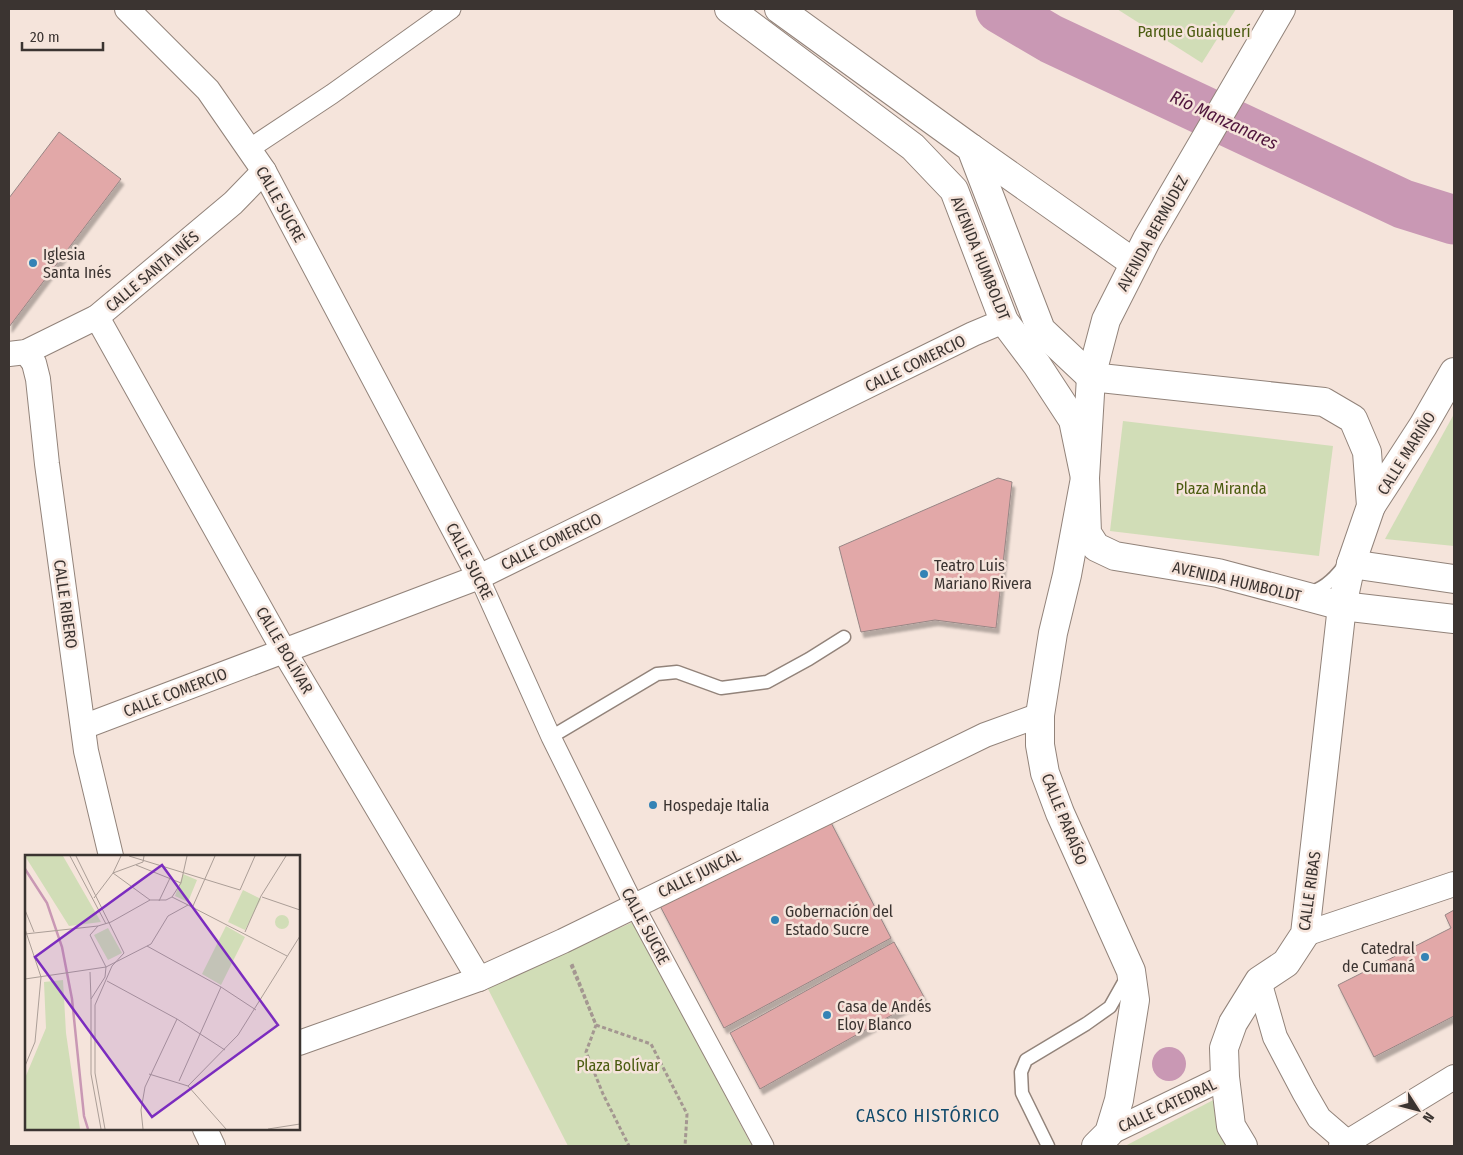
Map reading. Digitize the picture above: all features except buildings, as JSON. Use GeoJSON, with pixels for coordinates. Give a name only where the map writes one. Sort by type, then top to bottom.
{"type":"FeatureCollection","features":[{"type":"Feature","properties":{"kind":"main road","name":"AVENIDA HUMBOLDT"},"geometry":{"type":"LineString","coordinates":[[729,9],[913,147],[954,190],[1004,321],[1037,365],[1073,420],[1085,478],[1087,533],[1096,547],[1115,556],[1218,573],[1342,606],[1454,619]]}},
{"type":"Feature","properties":{"kind":"main road"},"geometry":{"type":"LineString","coordinates":[[779,9],[1134,263]]}},
{"type":"Feature","properties":{"kind":"main road","name":"AVENIDA BERMÚDEZ"},"geometry":{"type":"LineString","coordinates":[[1085,478],[1091,378],[1106,320],[1146,239],[1278,13]]}},
{"type":"Feature","properties":{"kind":"main road","name":"AVENIDA HUMBOLDT"},"geometry":{"type":"LineString","coordinates":[[971,148],[1041,330],[1091,378]]}},
{"type":"Feature","properties":{"kind":"main road","name":"CALLE MARIÑO"},"geometry":{"type":"LineString","coordinates":[[1371,506],[1423,426],[1454,372]]}},
{"type":"Feature","properties":{"kind":"main road"},"geometry":{"type":"LineString","coordinates":[[1091,378],[1324,402],[1353,419],[1367,452],[1371,506],[1355,553],[1342,606]]}},
{"type":"Feature","properties":{"kind":"main road","name":"CALLE PARAÍSO"},"geometry":{"type":"LineString","coordinates":[[1085,478],[1067,576],[1053,633],[1040,716],[1040,745],[1045,773],[1060,813],[1131,971],[1135,1000],[1119,1100],[1102,1139]]}},
{"type":"Feature","properties":{"kind":"main road"},"geometry":{"type":"LineString","coordinates":[[1355,553],[1454,579]]}},
{"type":"Feature","properties":{"kind":"main road","name":"CALLE RIBAS"},"geometry":{"type":"LineString","coordinates":[[1243,1146],[1230,1126],[1224,1048],[1233,1023],[1259,981],[1286,963],[1305,934],[1342,606]]}},
{"type":"Feature","properties":{"kind":"street","name":"CALLE SUCRE"},"geometry":{"type":"LineString","coordinates":[[127,9],[208,90],[264,171],[479,577],[551,737],[634,905],[764,1146]]}},
{"type":"Feature","properties":{"kind":"street"},"geometry":{"type":"LineString","coordinates":[[249,149],[332,94],[451,9]]}},
{"type":"Feature","properties":{"kind":"street","name":"CALLE SANTA INÉS"},"geometry":{"type":"LineString","coordinates":[[17,353],[97,317],[233,202],[264,171]]}},
{"type":"Feature","properties":{"kind":"street","name":"CALLE BOLÍVAR"},"geometry":{"type":"LineString","coordinates":[[97,317],[284,650],[479,979]]}},
{"type":"Feature","properties":{"kind":"street","name":"CALLE COMERCIO"},"geometry":{"type":"LineString","coordinates":[[83,727],[479,577],[1004,321]]}},
{"type":"Feature","properties":{"kind":"street","name":"CALLE RIBERO"},"geometry":{"type":"LineString","coordinates":[[17,353],[34,363],[38,379],[47,464],[86,751],[112,855]]}},
{"type":"Feature","properties":{"kind":"street","name":"CALLE JUNCAL"},"geometry":{"type":"LineString","coordinates":[[300,1043],[479,979],[563,941],[985,735],[1040,716]]}},
{"type":"Feature","properties":{"kind":"street"},"geometry":{"type":"LineString","coordinates":[[1305,934],[1454,884]]}},
{"type":"Feature","properties":{"kind":"street"},"geometry":{"type":"LineString","coordinates":[[1259,981],[1275,1037],[1319,1118],[1344,1144],[1454,1077]]}},
{"type":"Feature","properties":{"kind":"street","name":"CALLE CATEDRAL"},"geometry":{"type":"LineString","coordinates":[[1102,1139],[1225,1078]]}},
{"type":"Feature","properties":{"kind":"street"},"geometry":{"type":"LineString","coordinates":[[205,1130],[213,1146]]}},
{"type":"Feature","properties":{"kind":"lane"},"geometry":{"type":"LineString","coordinates":[[1292,593],[1310,593],[1320,588],[1334,579],[1355,553]]}},
{"type":"Feature","properties":{"kind":"lane"},"geometry":{"type":"LineString","coordinates":[[551,737],[657,674],[677,672],[721,688],[767,682],[809,660],[844,637]]}},
{"type":"Feature","properties":{"kind":"lane"},"geometry":{"type":"LineString","coordinates":[[1048,1146],[1022,1093],[1021,1072],[1026,1060],[1086,1024],[1110,1007],[1131,971]]}},
{"type":"Feature","properties":{"kind":"path"},"geometry":{"type":"LineString","coordinates":[[563,941],[596,1025],[586,1052],[603,1094],[629,1146]]}},
{"type":"Feature","properties":{"kind":"path"},"geometry":{"type":"LineString","coordinates":[[596,1025],[651,1044],[687,1114],[685,1146]]}},
{"type":"Feature","properties":{"kind":"green space","name":"Parque Guaiquerí"},"geometry":{"type":"Polygon","coordinates":[[[1117,9],[1236,9],[1202,63],[1117,9]]]}},
{"type":"Feature","properties":{"kind":"green space"},"geometry":{"type":"Polygon","coordinates":[[[1454,414],[1454,546],[1385,539],[1454,414]]]}},
{"type":"Feature","properties":{"kind":"green space","name":"Plaza Miranda"},"geometry":{"type":"Polygon","coordinates":[[[1123,421],[1333,446],[1319,556],[1110,531],[1123,421]]]}},
{"type":"Feature","properties":{"kind":"green space","name":"Plaza Bolívar"},"geometry":{"type":"Polygon","coordinates":[[[633,922],[752,1146],[568,1146],[487,987],[633,922]]]}},
{"type":"Feature","properties":{"kind":"green space"},"geometry":{"type":"Polygon","coordinates":[[[1221,1096],[1253,1146],[1125,1146],[1221,1096]]]}},
{"type":"Feature","properties":{"kind":"shaded area"},"geometry":{"type":"Polygon","coordinates":[[[1169,1047],[1181,1052],[1186,1064],[1181,1076],[1169,1081],[1157,1076],[1152,1064],[1157,1052],[1169,1047]]]}},
{"type":"Feature","properties":{"kind":"waterway","name":"Río Manzanares"},"geometry":{"type":"LineString","coordinates":[[1000,9],[1051,39],[1403,204],[1454,220]]}},
{"type":"Feature","properties":{"kind":"place","name":"Iglesia Santa Inés"},"geometry":{"type":"Point","coordinates":[33,263]}},
{"type":"Feature","properties":{"kind":"place","name":"Teatro Luis Mariano Rivera"},"geometry":{"type":"Point","coordinates":[924,574]}},
{"type":"Feature","properties":{"kind":"place","name":"Hospedaje Italia"},"geometry":{"type":"Point","coordinates":[653,805]}},
{"type":"Feature","properties":{"kind":"place","name":"Gobernación del Estado Sucre"},"geometry":{"type":"Point","coordinates":[775,920]}},
{"type":"Feature","properties":{"kind":"place","name":"Catedral de Cumaná"},"geometry":{"type":"Point","coordinates":[1425,957]}},
{"type":"Feature","properties":{"kind":"place","name":"Casa de Andés Eloy Blanco"},"geometry":{"type":"Point","coordinates":[827,1015]}},
{"type":"Feature","properties":{"kind":"district","name":"CASCO HISTÓRICO"},"geometry":{"type":"Point","coordinates":[928,1116]}}]}
